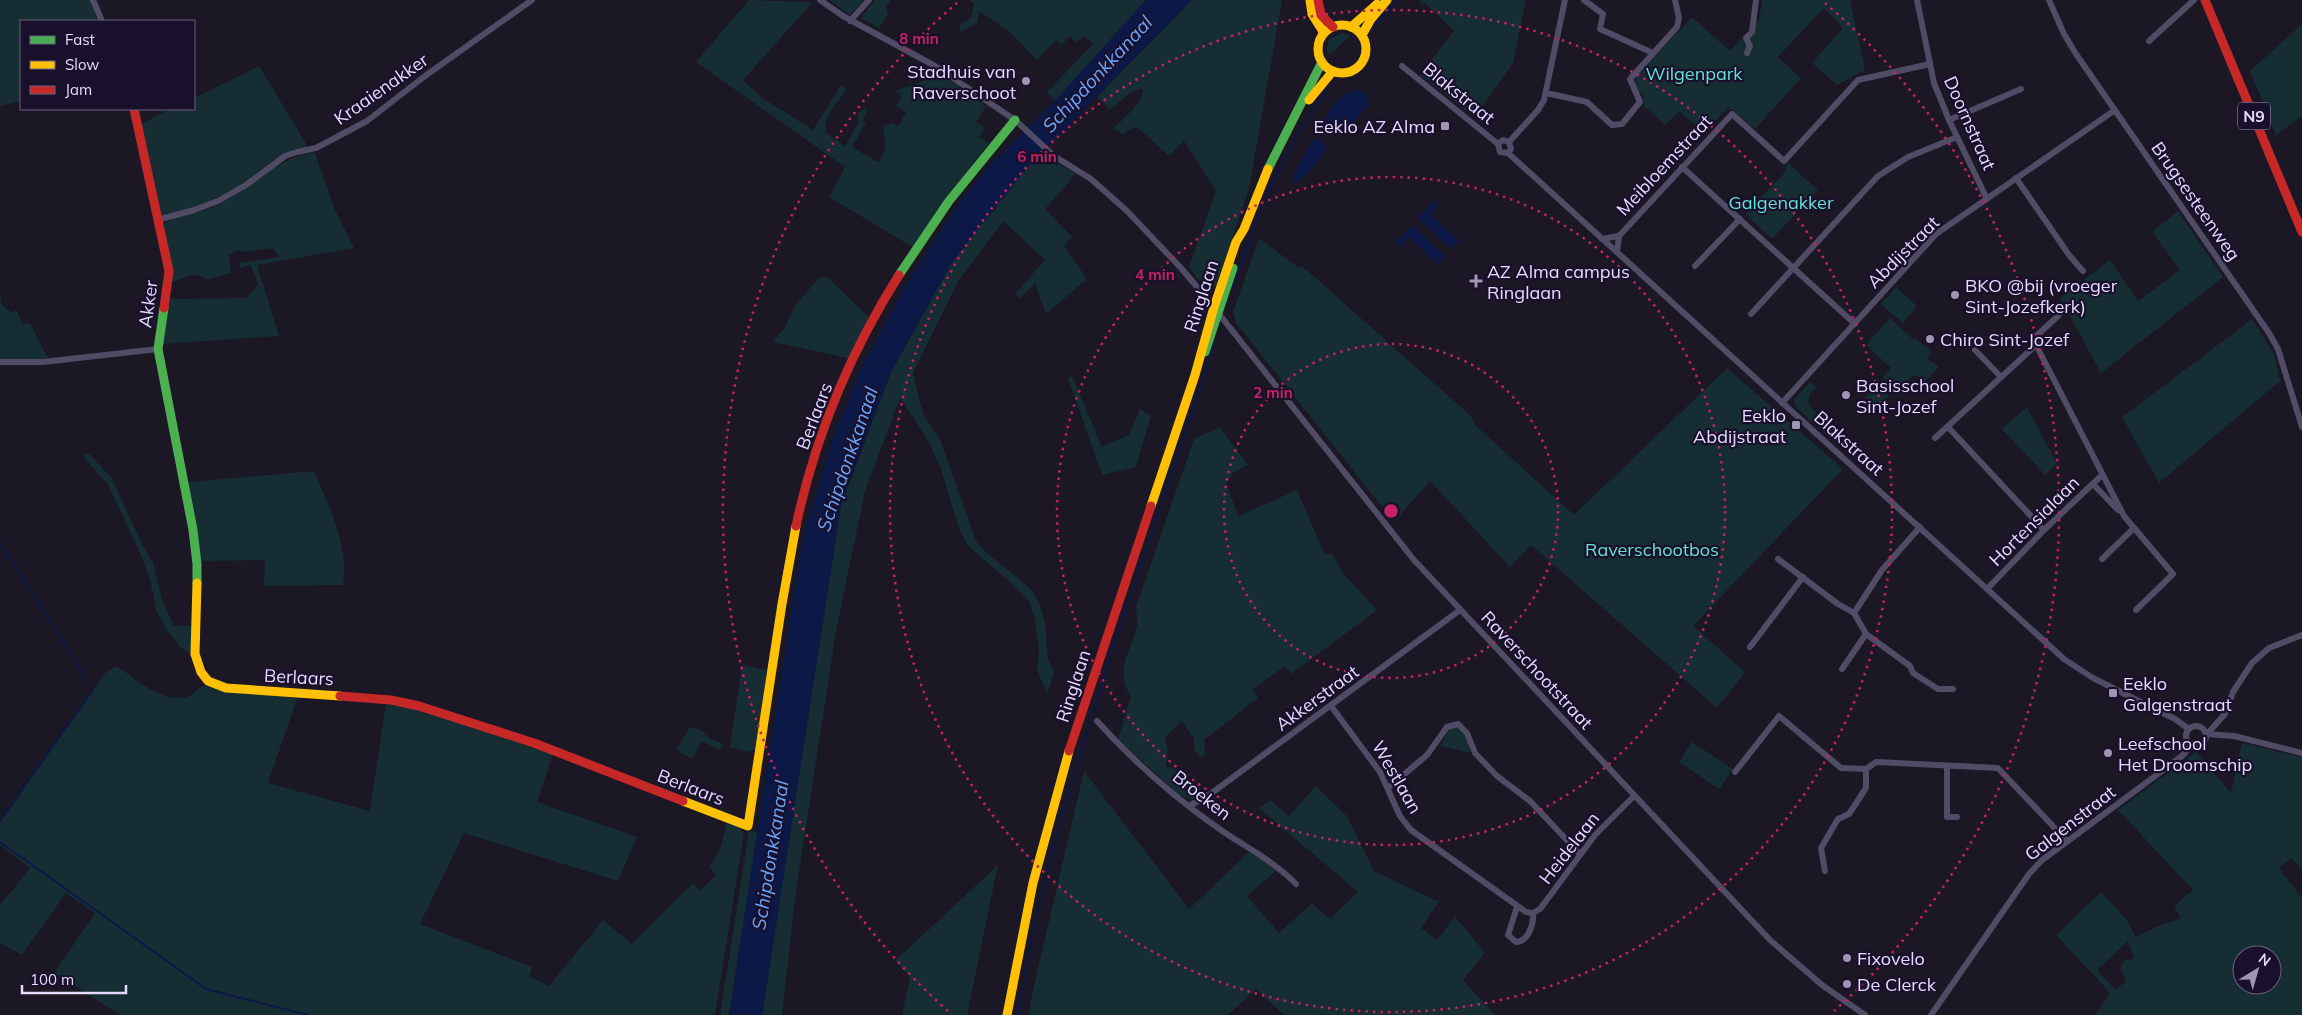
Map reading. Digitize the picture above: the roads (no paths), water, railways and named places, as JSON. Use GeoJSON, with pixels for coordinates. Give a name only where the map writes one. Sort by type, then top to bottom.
{"type":"FeatureCollection","features":[{"type":"Feature","properties":{"kind":"street"},"geometry":{"type":"LineString","coordinates":[[93,0],[102,20]]}},
{"type":"Feature","properties":{"kind":"street","name":"Kraaienakker"},"geometry":{"type":"LineString","coordinates":[[158,220],[218,201],[246,185],[285,156],[316,148],[367,121],[424,76],[532,0]]}},
{"type":"Feature","properties":{"kind":"street","name":"Raverschootstraat"},"geometry":{"type":"LineString","coordinates":[[820,0],[850,20],[935,66],[1015,120],[1050,152],[1091,179],[1126,210],[1181,268],[1399,541],[1460,610],[1791,960],[1822,985],[1865,1015]]}},
{"type":"Feature","properties":{"kind":"street"},"geometry":{"type":"LineString","coordinates":[[850,20],[869,0]]}},
{"type":"Feature","properties":{"kind":"street"},"geometry":{"type":"LineString","coordinates":[[1310,0],[1312,14],[1324,33]]}},
{"type":"Feature","properties":{"kind":"street"},"geometry":{"type":"LineString","coordinates":[[1318,0],[1319,11],[1322,17],[1333,27]]}},
{"type":"Feature","properties":{"kind":"street"},"geometry":{"type":"LineString","coordinates":[[1351,27],[1381,0]]}},
{"type":"Feature","properties":{"kind":"street"},"geometry":{"type":"LineString","coordinates":[[1362,36],[1371,19],[1387,0]]}},
{"type":"Feature","properties":{"kind":"street"},"geometry":{"type":"LineString","coordinates":[[1509,142],[1538,110],[1546,94],[1565,0]]}},
{"type":"Feature","properties":{"kind":"street"},"geometry":{"type":"LineString","coordinates":[[1584,0],[1603,14],[1600,29],[1653,53]]}},
{"type":"Feature","properties":{"kind":"street"},"geometry":{"type":"LineString","coordinates":[[1546,94],[1586,102],[1612,125],[1622,124],[1640,102],[1630,79],[1677,26],[1679,18],[1674,0]]}},
{"type":"Feature","properties":{"kind":"street"},"geometry":{"type":"LineString","coordinates":[[1747,53],[1750,46],[1746,38],[1752,32],[1756,0]]}},
{"type":"Feature","properties":{"kind":"street","name":"Doornstraat"},"geometry":{"type":"LineString","coordinates":[[1917,0],[1934,83],[1949,120],[1987,199]]}},
{"type":"Feature","properties":{"kind":"street","name":"Brugsesteenweg"},"geometry":{"type":"LineString","coordinates":[[2049,0],[2064,34],[2269,333],[2278,350],[2299,404],[2302,427]]}},
{"type":"Feature","properties":{"kind":"street"},"geometry":{"type":"LineString","coordinates":[[2148,41],[2194,0]]}},
{"type":"Feature","properties":{"kind":"street","name":"N9"},"geometry":{"type":"LineString","coordinates":[[2205,0],[2302,232]]}},
{"type":"Feature","properties":{"kind":"street"},"geometry":{"type":"LineString","coordinates":[[1342,25],[1351,27],[1362,36],[1366,52],[1360,65],[1348,72],[1333,71],[1322,62],[1318,47],[1324,33],[1333,27],[1342,25]]}},
{"type":"Feature","properties":{"kind":"street","name":"Ringlaan"},"geometry":{"type":"LineString","coordinates":[[1195,375],[1212,334],[1216,310],[1223,301],[1244,229],[1268,169],[1322,62]]}},
{"type":"Feature","properties":{"kind":"street","name":"Meibloemstraat"},"geometry":{"type":"LineString","coordinates":[[1617,252],[1619,236],[1732,114],[1784,161],[1858,80],[1930,64]]}},
{"type":"Feature","properties":{"kind":"street","name":"Blakstraat"},"geometry":{"type":"LineString","coordinates":[[1402,66],[1498,144]]}},
{"type":"Feature","properties":{"kind":"street","name":"Ringlaan"},"geometry":{"type":"LineString","coordinates":[[1296,116],[1333,71]]}},
{"type":"Feature","properties":{"kind":"street"},"geometry":{"type":"LineString","coordinates":[[1949,120],[2021,88]]}},
{"type":"Feature","properties":{"kind":"street","name":"Akker"},"geometry":{"type":"LineString","coordinates":[[0,362],[43,362],[158,349],[169,271],[134,110]]}},
{"type":"Feature","properties":{"kind":"street","name":"Abdijstraat"},"geometry":{"type":"LineString","coordinates":[[1782,403],[1936,234],[2115,110]]}},
{"type":"Feature","properties":{"kind":"street","name":"Berlaars"},"geometry":{"type":"LineString","coordinates":[[158,349],[197,564],[195,654],[197,667],[203,678],[217,686],[226,688],[391,700],[420,706],[534,743],[748,826],[791,547],[808,477],[836,400],[866,334],[901,271],[944,207],[977,164],[1015,120]]}},
{"type":"Feature","properties":{"kind":"street"},"geometry":{"type":"LineString","coordinates":[[1751,314],[1878,176],[1908,157],[1957,137]]}},
{"type":"Feature","properties":{"kind":"street"},"geometry":{"type":"LineString","coordinates":[[1503,140],[1509,142],[1511,149],[1508,153],[1500,152],[1498,144],[1503,140]]}},
{"type":"Feature","properties":{"kind":"street","name":"Blakstraat"},"geometry":{"type":"LineString","coordinates":[[1508,153],[2064,659],[2093,678],[2175,718],[2189,729]]}},
{"type":"Feature","properties":{"kind":"street"},"geometry":{"type":"LineString","coordinates":[[1682,167],[1855,324]]}},
{"type":"Feature","properties":{"kind":"street"},"geometry":{"type":"LineString","coordinates":[[2016,178],[2069,255],[2083,271]]}},
{"type":"Feature","properties":{"kind":"street"},"geometry":{"type":"LineString","coordinates":[[1695,266],[1740,219]]}},
{"type":"Feature","properties":{"kind":"street","name":"Ringlaan"},"geometry":{"type":"LineString","coordinates":[[1007,1015],[1033,883],[1065,766],[1195,375],[1236,242],[1244,229]]}},
{"type":"Feature","properties":{"kind":"street","name":"Meibloemstraat"},"geometry":{"type":"LineString","coordinates":[[1602,239],[1619,236]]}},
{"type":"Feature","properties":{"kind":"street"},"geometry":{"type":"LineString","coordinates":[[2059,315],[2033,339],[2124,516]]}},
{"type":"Feature","properties":{"kind":"street"},"geometry":{"type":"LineString","coordinates":[[1935,438],[2036,344]]}},
{"type":"Feature","properties":{"kind":"street"},"geometry":{"type":"LineString","coordinates":[[1975,350],[2001,377]]}},
{"type":"Feature","properties":{"kind":"street"},"geometry":{"type":"LineString","coordinates":[[1948,427],[2044,530]]}},
{"type":"Feature","properties":{"kind":"street","name":"Hortensialaan"},"geometry":{"type":"LineString","coordinates":[[1987,589],[2044,530],[2102,475]]}},
{"type":"Feature","properties":{"kind":"street"},"geometry":{"type":"LineString","coordinates":[[2093,484],[2124,516],[2173,574],[2136,610]]}},
{"type":"Feature","properties":{"kind":"street"},"geometry":{"type":"LineString","coordinates":[[1854,613],[1882,570],[1920,528]]}},
{"type":"Feature","properties":{"kind":"street"},"geometry":{"type":"LineString","coordinates":[[2102,559],[2134,528]]}},
{"type":"Feature","properties":{"kind":"street"},"geometry":{"type":"LineString","coordinates":[[1778,559],[1838,604],[1854,613],[1866,634],[1910,666],[1913,673],[1938,690],[1953,689]]}},
{"type":"Feature","properties":{"kind":"street"},"geometry":{"type":"LineString","coordinates":[[1750,647],[1803,577]]}},
{"type":"Feature","properties":{"kind":"street","name":"Akkerstraat"},"geometry":{"type":"LineString","coordinates":[[1189,806],[1210,795],[1460,610]]}},
{"type":"Feature","properties":{"kind":"street"},"geometry":{"type":"LineString","coordinates":[[1842,669],[1866,634]]}},
{"type":"Feature","properties":{"kind":"street"},"geometry":{"type":"LineString","coordinates":[[2302,635],[2269,648],[2252,663],[2233,692],[2225,714],[2207,733],[2202,743],[2192,745],[2186,736],[2189,729],[2198,726],[2207,733],[2234,736],[2302,753]]}},
{"type":"Feature","properties":{"kind":"street","name":"Westlaan"},"geometry":{"type":"LineString","coordinates":[[1331,706],[1374,764],[1388,788],[1400,816],[1411,830],[1517,907],[1526,912],[1533,913]]}},
{"type":"Feature","properties":{"kind":"street"},"geometry":{"type":"LineString","coordinates":[[1735,772],[1765,731],[1779,716],[1840,768],[1866,769],[1876,762],[1998,768],[2067,841]]}},
{"type":"Feature","properties":{"kind":"street","name":"Broeken"},"geometry":{"type":"LineString","coordinates":[[1097,721],[1129,756],[1189,806],[1282,870],[1296,884]]}},
{"type":"Feature","properties":{"kind":"street"},"geometry":{"type":"LineString","coordinates":[[1388,788],[1427,755],[1450,724],[1458,724],[1467,733],[1475,753],[1497,776],[1530,802],[1580,854]]}},
{"type":"Feature","properties":{"kind":"street","name":"Galgenstraat"},"geometry":{"type":"LineString","coordinates":[[1931,1015],[2029,874],[2041,861],[2182,756],[2192,745]]}},
{"type":"Feature","properties":{"kind":"street"},"geometry":{"type":"LineString","coordinates":[[1947,766],[1947,817],[1957,817]]}},
{"type":"Feature","properties":{"kind":"street"},"geometry":{"type":"LineString","coordinates":[[1825,871],[1821,848],[1838,819],[1849,814],[1866,788],[1866,769]]}},
{"type":"Feature","properties":{"kind":"street","name":"Heidelaan"},"geometry":{"type":"LineString","coordinates":[[1533,913],[1540,909],[1601,828],[1634,796]]}},
{"type":"Feature","properties":{"kind":"street"},"geometry":{"type":"LineString","coordinates":[[1517,907],[1508,935],[1516,942],[1521,942],[1525,939],[1533,919],[1533,913]]}},
{"type":"Feature","properties":{"kind":"water","name":"Schipdonkkanaal"},"geometry":{"type":"Polygon","coordinates":[[[1146,0],[1192,0],[1031,163],[952,262],[891,372],[841,505],[762,1015],[729,1015],[802,541],[833,437],[861,368],[907,283],[960,202],[990,165],[1055,101],[1146,0]]]}},
{"type":"Feature","properties":{"kind":"water"},"geometry":{"type":"Polygon","coordinates":[[[1360,90],[1368,96],[1369,105],[1349,126],[1334,136],[1328,132],[1324,120],[1338,99],[1348,93],[1360,90]]]}},
{"type":"Feature","properties":{"kind":"water"},"geometry":{"type":"Polygon","coordinates":[[[1313,140],[1320,140],[1326,145],[1325,149],[1313,167],[1294,183],[1293,176],[1313,140]]]}},
{"type":"Feature","properties":{"kind":"water"},"geometry":{"type":"Polygon","coordinates":[[[1434,200],[1438,205],[1430,214],[1459,241],[1451,249],[1418,218],[1434,200]]]}},
{"type":"Feature","properties":{"kind":"water"},"geometry":{"type":"Polygon","coordinates":[[[1412,225],[1445,256],[1438,265],[1409,237],[1400,247],[1396,242],[1412,225]]]}},
{"type":"Feature","properties":{"kind":"waterway"},"geometry":{"type":"LineString","coordinates":[[1373,27],[1399,0]]}},
{"type":"Feature","properties":{"kind":"waterway"},"geometry":{"type":"LineString","coordinates":[[1233,288],[1264,201],[1295,139],[1329,86]]}},
{"type":"Feature","properties":{"kind":"waterway"},"geometry":{"type":"LineString","coordinates":[[1018,1015],[1034,930],[1057,836],[1078,764],[1113,648],[1215,344]]}},
{"type":"Feature","properties":{"kind":"waterway"},"geometry":{"type":"LineString","coordinates":[[0,542],[88,682]]}},
{"type":"Feature","properties":{"kind":"waterway"},"geometry":{"type":"LineString","coordinates":[[0,820],[93,690]]}},
{"type":"Feature","properties":{"kind":"waterway"},"geometry":{"type":"LineString","coordinates":[[0,842],[206,989],[308,1015]]}},
{"type":"Feature","properties":{"kind":"place","name":"Stadhuis van Raverschoot"},"geometry":{"type":"Point","coordinates":[1026,81]}},
{"type":"Feature","properties":{"kind":"place","name":"Eeklo AZ Alma"},"geometry":{"type":"Point","coordinates":[1445,126]}},
{"type":"Feature","properties":{"kind":"place","name":"AZ Alma campus Ringlaan"},"geometry":{"type":"Point","coordinates":[1476,281]}},
{"type":"Feature","properties":{"kind":"place","name":"BKO @bij (vroeger Sint-Jozefkerk)"},"geometry":{"type":"Point","coordinates":[1955,295]}},
{"type":"Feature","properties":{"kind":"place","name":"Chiro Sint-Jozef"},"geometry":{"type":"Point","coordinates":[1930,339]}},
{"type":"Feature","properties":{"kind":"place","name":"Basisschool Sint-Jozef"},"geometry":{"type":"Point","coordinates":[1846,395]}},
{"type":"Feature","properties":{"kind":"place","name":"Eeklo Abdijstraat"},"geometry":{"type":"Point","coordinates":[1796,425]}},
{"type":"Feature","properties":{"kind":"place","name":"Eeklo Galgenstraat"},"geometry":{"type":"Point","coordinates":[2113,693]}},
{"type":"Feature","properties":{"kind":"place","name":"Leefschool Het Droomschip"},"geometry":{"type":"Point","coordinates":[2108,753]}},
{"type":"Feature","properties":{"kind":"place","name":"Fixovelo"},"geometry":{"type":"Point","coordinates":[1847,958]}},
{"type":"Feature","properties":{"kind":"place","name":"De Clerck"},"geometry":{"type":"Point","coordinates":[1847,984]}},
{"type":"Feature","properties":{"kind":"park label","name":"Wilgenpark"},"geometry":{"type":"Point","coordinates":[1694,73]}},
{"type":"Feature","properties":{"kind":"park label","name":"Galgenakker"},"geometry":{"type":"Point","coordinates":[1781,202]}},
{"type":"Feature","properties":{"kind":"park label","name":"Raverschootbos"},"geometry":{"type":"Point","coordinates":[1652,549]}}]}
